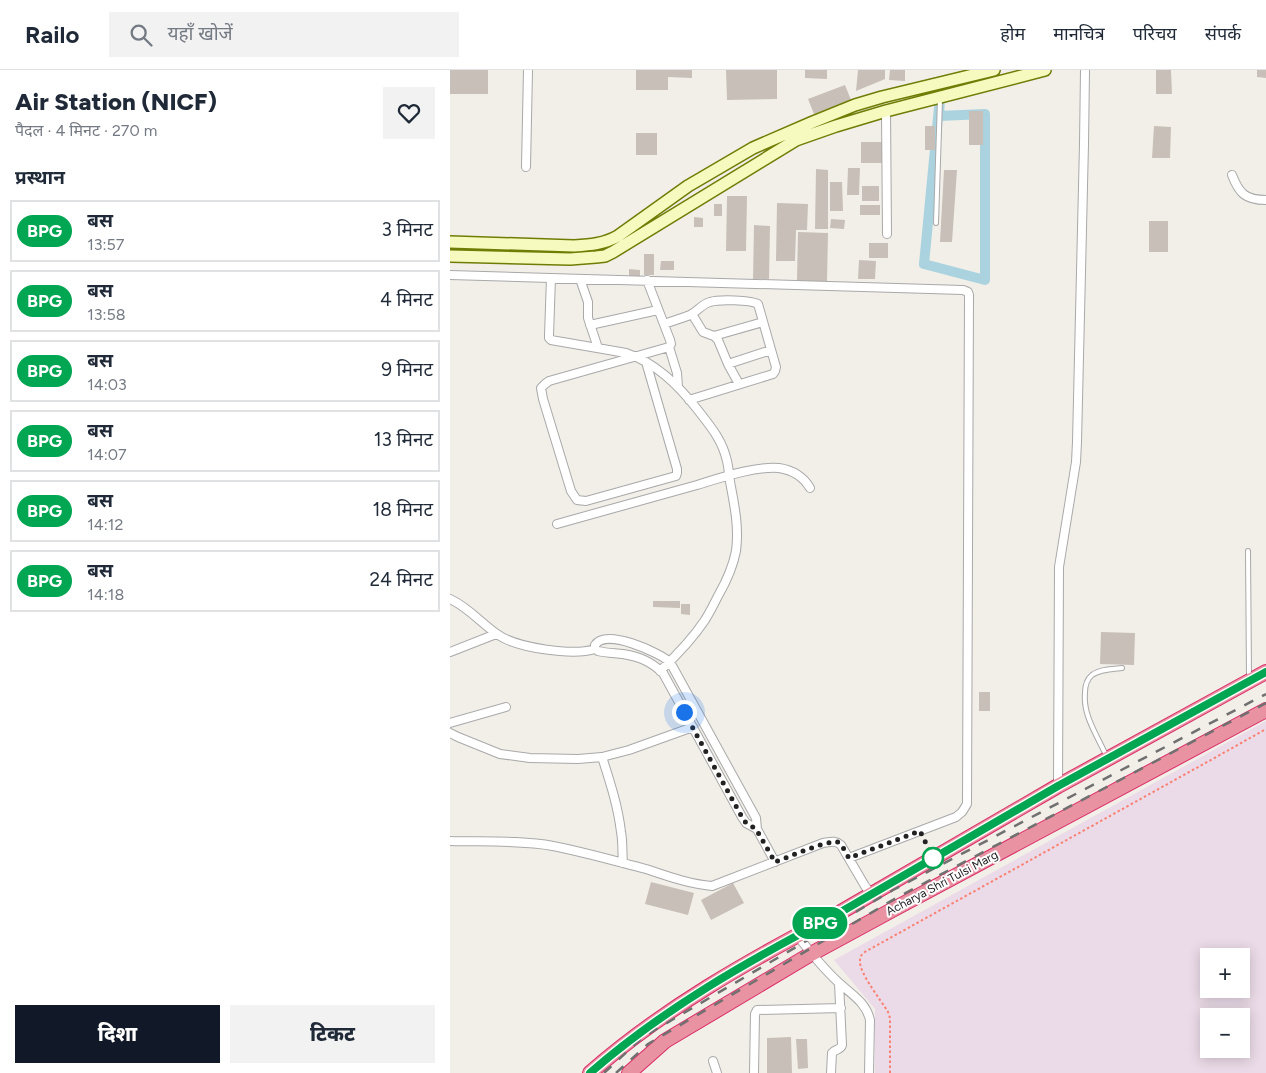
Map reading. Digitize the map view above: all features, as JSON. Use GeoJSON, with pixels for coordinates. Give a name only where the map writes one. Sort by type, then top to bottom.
{"type":"FeatureCollection","features":[{"type":"Feature","properties":{"kind":"highway","name":"Acharya Shri Tulsi Marg"},"geometry":{"type":"LineString","coordinates":[[590,1073],[615,1051],[711,984],[834,916],[1058,786],[1266,672]]}},
{"type":"Feature","properties":{"kind":"highway","name":"Acharya Shri Tulsi Marg"},"geometry":{"type":"LineString","coordinates":[[629,1073],[665,1041],[811,954],[1266,710]]}},
{"type":"Feature","properties":{"kind":"street"},"geometry":{"type":"LineString","coordinates":[[526,167],[528,70]]}},
{"type":"Feature","properties":{"kind":"street"},"geometry":{"type":"LineString","coordinates":[[450,242],[574,246],[609,241],[688,186],[753,148],[855,105],[994,70]]}},
{"type":"Feature","properties":{"kind":"street"},"geometry":{"type":"LineString","coordinates":[[450,256],[570,260],[605,256],[796,140],[886,110],[1045,70]]}},
{"type":"Feature","properties":{"kind":"street"},"geometry":{"type":"LineString","coordinates":[[1058,786],[1059,567],[1076,462],[1085,70]]}},
{"type":"Feature","properties":{"kind":"street"},"geometry":{"type":"LineString","coordinates":[[945,96],[948,81]]}},
{"type":"Feature","properties":{"kind":"street"},"geometry":{"type":"LineString","coordinates":[[886,110],[887,234]]}},
{"type":"Feature","properties":{"kind":"street"},"geometry":{"type":"LineString","coordinates":[[1232,175],[1242,194],[1255,200],[1266,200]]}},
{"type":"Feature","properties":{"kind":"street"},"geometry":{"type":"LineString","coordinates":[[450,275],[963,290],[969,294],[967,804],[956,817],[849,858]]}},
{"type":"Feature","properties":{"kind":"street"},"geometry":{"type":"LineString","coordinates":[[551,278],[549,338],[551,340],[626,353],[637,357],[662,373],[678,387],[718,437],[727,462],[737,526],[733,563],[727,579],[705,620],[692,638],[660,671]]}},
{"type":"Feature","properties":{"kind":"street"},"geometry":{"type":"LineString","coordinates":[[580,279],[588,302],[590,325],[598,348]]}},
{"type":"Feature","properties":{"kind":"street"},"geometry":{"type":"LineString","coordinates":[[647,280],[670,340],[671,344],[669,347],[677,373],[678,387]]}},
{"type":"Feature","properties":{"kind":"street"},"geometry":{"type":"LineString","coordinates":[[664,324],[692,314],[710,302],[752,302],[758,304],[776,371],[773,374],[689,400]]}},
{"type":"Feature","properties":{"kind":"street"},"geometry":{"type":"LineString","coordinates":[[590,325],[658,310]]}},
{"type":"Feature","properties":{"kind":"street"},"geometry":{"type":"LineString","coordinates":[[692,314],[703,332],[714,336],[718,340],[739,384]]}},
{"type":"Feature","properties":{"kind":"street"},"geometry":{"type":"LineString","coordinates":[[714,336],[763,322]]}},
{"type":"Feature","properties":{"kind":"street"},"geometry":{"type":"LineString","coordinates":[[646,362],[677,473],[676,476],[586,501],[580,501],[575,498],[571,491],[543,399],[542,386],[549,381],[669,347]]}},
{"type":"Feature","properties":{"kind":"street"},"geometry":{"type":"LineString","coordinates":[[728,364],[771,350]]}},
{"type":"Feature","properties":{"kind":"street"},"geometry":{"type":"LineString","coordinates":[[557,524],[729,475],[765,468],[781,468],[796,474],[807,482],[810,488]]}},
{"type":"Feature","properties":{"kind":"street"},"geometry":{"type":"LineString","coordinates":[[450,599],[462,606],[496,634],[509,641],[553,650],[582,651],[596,648]]}},
{"type":"Feature","properties":{"kind":"street"},"geometry":{"type":"LineString","coordinates":[[450,652],[496,634]]}},
{"type":"Feature","properties":{"kind":"street"},"geometry":{"type":"LineString","coordinates":[[756,829],[756,818],[670,662],[663,656],[647,649],[616,639],[603,639],[594,644],[598,651],[623,654],[647,661],[660,671],[668,681],[742,817],[746,823],[756,829],[775,862]]}},
{"type":"Feature","properties":{"kind":"street"},"geometry":{"type":"LineString","coordinates":[[450,723],[506,707]]}},
{"type":"Feature","properties":{"kind":"street"},"geometry":{"type":"LineString","coordinates":[[450,733],[500,754],[515,757],[578,759],[602,757],[629,750],[693,727]]}},
{"type":"Feature","properties":{"kind":"street"},"geometry":{"type":"LineString","coordinates":[[602,757],[619,817],[622,834],[623,863]]}},
{"type":"Feature","properties":{"kind":"street"},"geometry":{"type":"LineString","coordinates":[[450,841],[552,846],[623,863],[684,881],[712,886],[832,841],[838,842],[841,845],[864,886],[871,894]]}},
{"type":"Feature","properties":{"kind":"street"},"geometry":{"type":"LineString","coordinates":[[797,935],[811,954],[869,1012],[869,1073]]}},
{"type":"Feature","properties":{"kind":"street"},"geometry":{"type":"LineString","coordinates":[[831,1073],[832,1053],[842,1045],[839,983]]}},
{"type":"Feature","properties":{"kind":"street"},"geometry":{"type":"LineString","coordinates":[[754,1073],[755,1014],[757,1010],[841,1008]]}},
{"type":"Feature","properties":{"kind":"street"},"geometry":{"type":"LineString","coordinates":[[713,1062],[717,1073]]}},
{"type":"Feature","properties":{"kind":"lane"},"geometry":{"type":"LineString","coordinates":[[936,223],[945,96]]}},
{"type":"Feature","properties":{"kind":"lane"},"geometry":{"type":"LineString","coordinates":[[1248,551],[1249,681]]}},
{"type":"Feature","properties":{"kind":"lane"},"geometry":{"type":"LineString","coordinates":[[1109,758],[1087,716],[1084,700],[1086,685],[1088,679],[1100,671],[1122,668]]}},
{"type":"Feature","properties":{"kind":"path"},"geometry":{"type":"LineString","coordinates":[[890,1073],[890,1018],[862,970],[860,961],[863,953],[1266,729]]}},
{"type":"Feature","properties":{"kind":"shaded area"},"geometry":{"type":"Polygon","coordinates":[[[1266,721],[1266,1073],[875,1073],[875,1009],[834,960],[1266,721]]]}},
{"type":"Feature","properties":{"kind":"building"},"geometry":{"type":"Polygon","coordinates":[[[450,70],[488,70],[488,94],[450,94],[450,70]]]}},
{"type":"Feature","properties":{"kind":"building"},"geometry":{"type":"Polygon","coordinates":[[[636,70],[692,70],[692,78],[668,77],[668,90],[636,90],[636,70]]]}},
{"type":"Feature","properties":{"kind":"building"},"geometry":{"type":"Polygon","coordinates":[[[726,70],[777,70],[777,99],[727,100],[726,70]]]}},
{"type":"Feature","properties":{"kind":"building"},"geometry":{"type":"Polygon","coordinates":[[[805,70],[827,70],[827,79],[805,78],[805,70]]]}},
{"type":"Feature","properties":{"kind":"building"},"geometry":{"type":"Polygon","coordinates":[[[858,70],[885,70],[885,79],[856,91],[858,70]]]}},
{"type":"Feature","properties":{"kind":"building"},"geometry":{"type":"Polygon","coordinates":[[[890,70],[905,70],[905,81],[889,80],[890,70]]]}},
{"type":"Feature","properties":{"kind":"building"},"geometry":{"type":"Polygon","coordinates":[[[1156,70],[1171,70],[1172,94],[1156,94],[1156,70]]]}},
{"type":"Feature","properties":{"kind":"building"},"geometry":{"type":"Polygon","coordinates":[[[1257,70],[1266,70],[1266,78],[1257,77],[1257,70]]]}},
{"type":"Feature","properties":{"kind":"building"},"geometry":{"type":"Polygon","coordinates":[[[845,85],[851,100],[814,114],[808,99],[845,85]]]}},
{"type":"Feature","properties":{"kind":"building"},"geometry":{"type":"Polygon","coordinates":[[[969,111],[983,111],[983,145],[969,145],[969,111]]]}},
{"type":"Feature","properties":{"kind":"building"},"geometry":{"type":"Polygon","coordinates":[[[925,126],[935,126],[935,150],[925,150],[925,126]]]}},
{"type":"Feature","properties":{"kind":"building"},"geometry":{"type":"Polygon","coordinates":[[[1154,126],[1171,127],[1170,158],[1152,158],[1154,126]]]}},
{"type":"Feature","properties":{"kind":"building"},"geometry":{"type":"Polygon","coordinates":[[[636,133],[657,133],[657,155],[636,155],[636,133]]]}},
{"type":"Feature","properties":{"kind":"building"},"geometry":{"type":"Polygon","coordinates":[[[861,142],[882,142],[882,163],[861,163],[861,142]]]}},
{"type":"Feature","properties":{"kind":"building"},"geometry":{"type":"Polygon","coordinates":[[[848,168],[860,168],[859,195],[847,195],[848,168]]]}},
{"type":"Feature","properties":{"kind":"building"},"geometry":{"type":"Polygon","coordinates":[[[816,169],[828,170],[828,229],[815,229],[816,169]]]}},
{"type":"Feature","properties":{"kind":"building"},"geometry":{"type":"Polygon","coordinates":[[[944,170],[957,170],[952,242],[940,242],[944,170]]]}},
{"type":"Feature","properties":{"kind":"building"},"geometry":{"type":"Polygon","coordinates":[[[830,182],[842,182],[843,211],[830,211],[830,182]]]}},
{"type":"Feature","properties":{"kind":"building"},"geometry":{"type":"Polygon","coordinates":[[[862,186],[879,186],[879,201],[862,201],[862,186]]]}},
{"type":"Feature","properties":{"kind":"building"},"geometry":{"type":"Polygon","coordinates":[[[727,196],[747,196],[746,251],[726,251],[727,196]]]}},
{"type":"Feature","properties":{"kind":"building"},"geometry":{"type":"Polygon","coordinates":[[[777,203],[808,204],[807,230],[796,230],[795,261],[776,261],[777,203]]]}},
{"type":"Feature","properties":{"kind":"building"},"geometry":{"type":"Polygon","coordinates":[[[714,204],[722,204],[722,216],[714,216],[714,204]]]}},
{"type":"Feature","properties":{"kind":"building"},"geometry":{"type":"Polygon","coordinates":[[[860,205],[880,205],[880,215],[860,215],[860,205]]]}},
{"type":"Feature","properties":{"kind":"building"},"geometry":{"type":"Polygon","coordinates":[[[694,217],[703,218],[703,227],[694,227],[694,217]]]}},
{"type":"Feature","properties":{"kind":"building"},"geometry":{"type":"Polygon","coordinates":[[[831,219],[845,220],[844,229],[830,228],[831,219]]]}},
{"type":"Feature","properties":{"kind":"building"},"geometry":{"type":"Polygon","coordinates":[[[1149,221],[1168,221],[1168,252],[1149,252],[1149,221]]]}},
{"type":"Feature","properties":{"kind":"building"},"geometry":{"type":"Polygon","coordinates":[[[754,225],[770,226],[769,279],[753,279],[754,225]]]}},
{"type":"Feature","properties":{"kind":"building"},"geometry":{"type":"Polygon","coordinates":[[[798,232],[828,233],[827,282],[797,281],[798,232]]]}},
{"type":"Feature","properties":{"kind":"building"},"geometry":{"type":"Polygon","coordinates":[[[869,243],[888,243],[888,258],[869,258],[869,243]]]}},
{"type":"Feature","properties":{"kind":"building"},"geometry":{"type":"Polygon","coordinates":[[[644,254],[654,254],[654,275],[644,275],[644,254]]]}},
{"type":"Feature","properties":{"kind":"building"},"geometry":{"type":"Polygon","coordinates":[[[859,260],[876,261],[875,279],[858,279],[859,260]]]}},
{"type":"Feature","properties":{"kind":"building"},"geometry":{"type":"Polygon","coordinates":[[[661,261],[674,261],[674,270],[660,270],[661,261]]]}},
{"type":"Feature","properties":{"kind":"building"},"geometry":{"type":"Polygon","coordinates":[[[629,269],[640,270],[640,276],[629,276],[629,269]]]}},
{"type":"Feature","properties":{"kind":"building"},"geometry":{"type":"Polygon","coordinates":[[[653,601],[680,601],[680,608],[653,607],[653,601]]]}},
{"type":"Feature","properties":{"kind":"building"},"geometry":{"type":"Polygon","coordinates":[[[681,604],[690,604],[690,615],[681,614],[681,604]]]}},
{"type":"Feature","properties":{"kind":"building"},"geometry":{"type":"Polygon","coordinates":[[[1101,632],[1135,633],[1134,665],[1100,664],[1101,632]]]}},
{"type":"Feature","properties":{"kind":"building"},"geometry":{"type":"Polygon","coordinates":[[[979,692],[990,692],[990,711],[979,711],[979,692]]]}},
{"type":"Feature","properties":{"kind":"building"},"geometry":{"type":"Polygon","coordinates":[[[651,882],[694,893],[688,915],[645,904],[651,882]]]}},
{"type":"Feature","properties":{"kind":"building"},"geometry":{"type":"Polygon","coordinates":[[[733,883],[744,903],[711,920],[701,900],[733,883]]]}},
{"type":"Feature","properties":{"kind":"building"},"geometry":{"type":"Polygon","coordinates":[[[791,1037],[792,1073],[767,1073],[767,1038],[791,1037]]]}},
{"type":"Feature","properties":{"kind":"building"},"geometry":{"type":"Polygon","coordinates":[[[796,1039],[807,1039],[808,1068],[798,1069],[796,1039]]]}},
{"type":"Feature","properties":{"kind":"waterway"},"geometry":{"type":"LineString","coordinates":[[940,97],[939,116],[985,114],[985,280],[924,264],[940,97]]}},
{"type":"Feature","properties":{"kind":"railway"},"geometry":{"type":"LineString","coordinates":[[604,1073],[643,1037],[893,890],[1266,694]]}},
{"type":"Feature","properties":{"kind":"railway"},"geometry":{"type":"LineString","coordinates":[[616,1073],[648,1044],[898,897],[1266,703]]}},
{"type":"Feature","properties":{"kind":"bus line","name":"BPG"},"geometry":{"type":"LineString","coordinates":[[590,1073],[615,1051],[658,1019],[711,984],[834,916],[1058,786],[1266,672]]}},
{"type":"Feature","properties":{"kind":"route"},"geometry":{"type":"LineString","coordinates":[[684,712],[742,817],[746,823],[756,829],[775,862],[832,841],[838,842],[849,858],[920,831],[933,858]]}}]}
